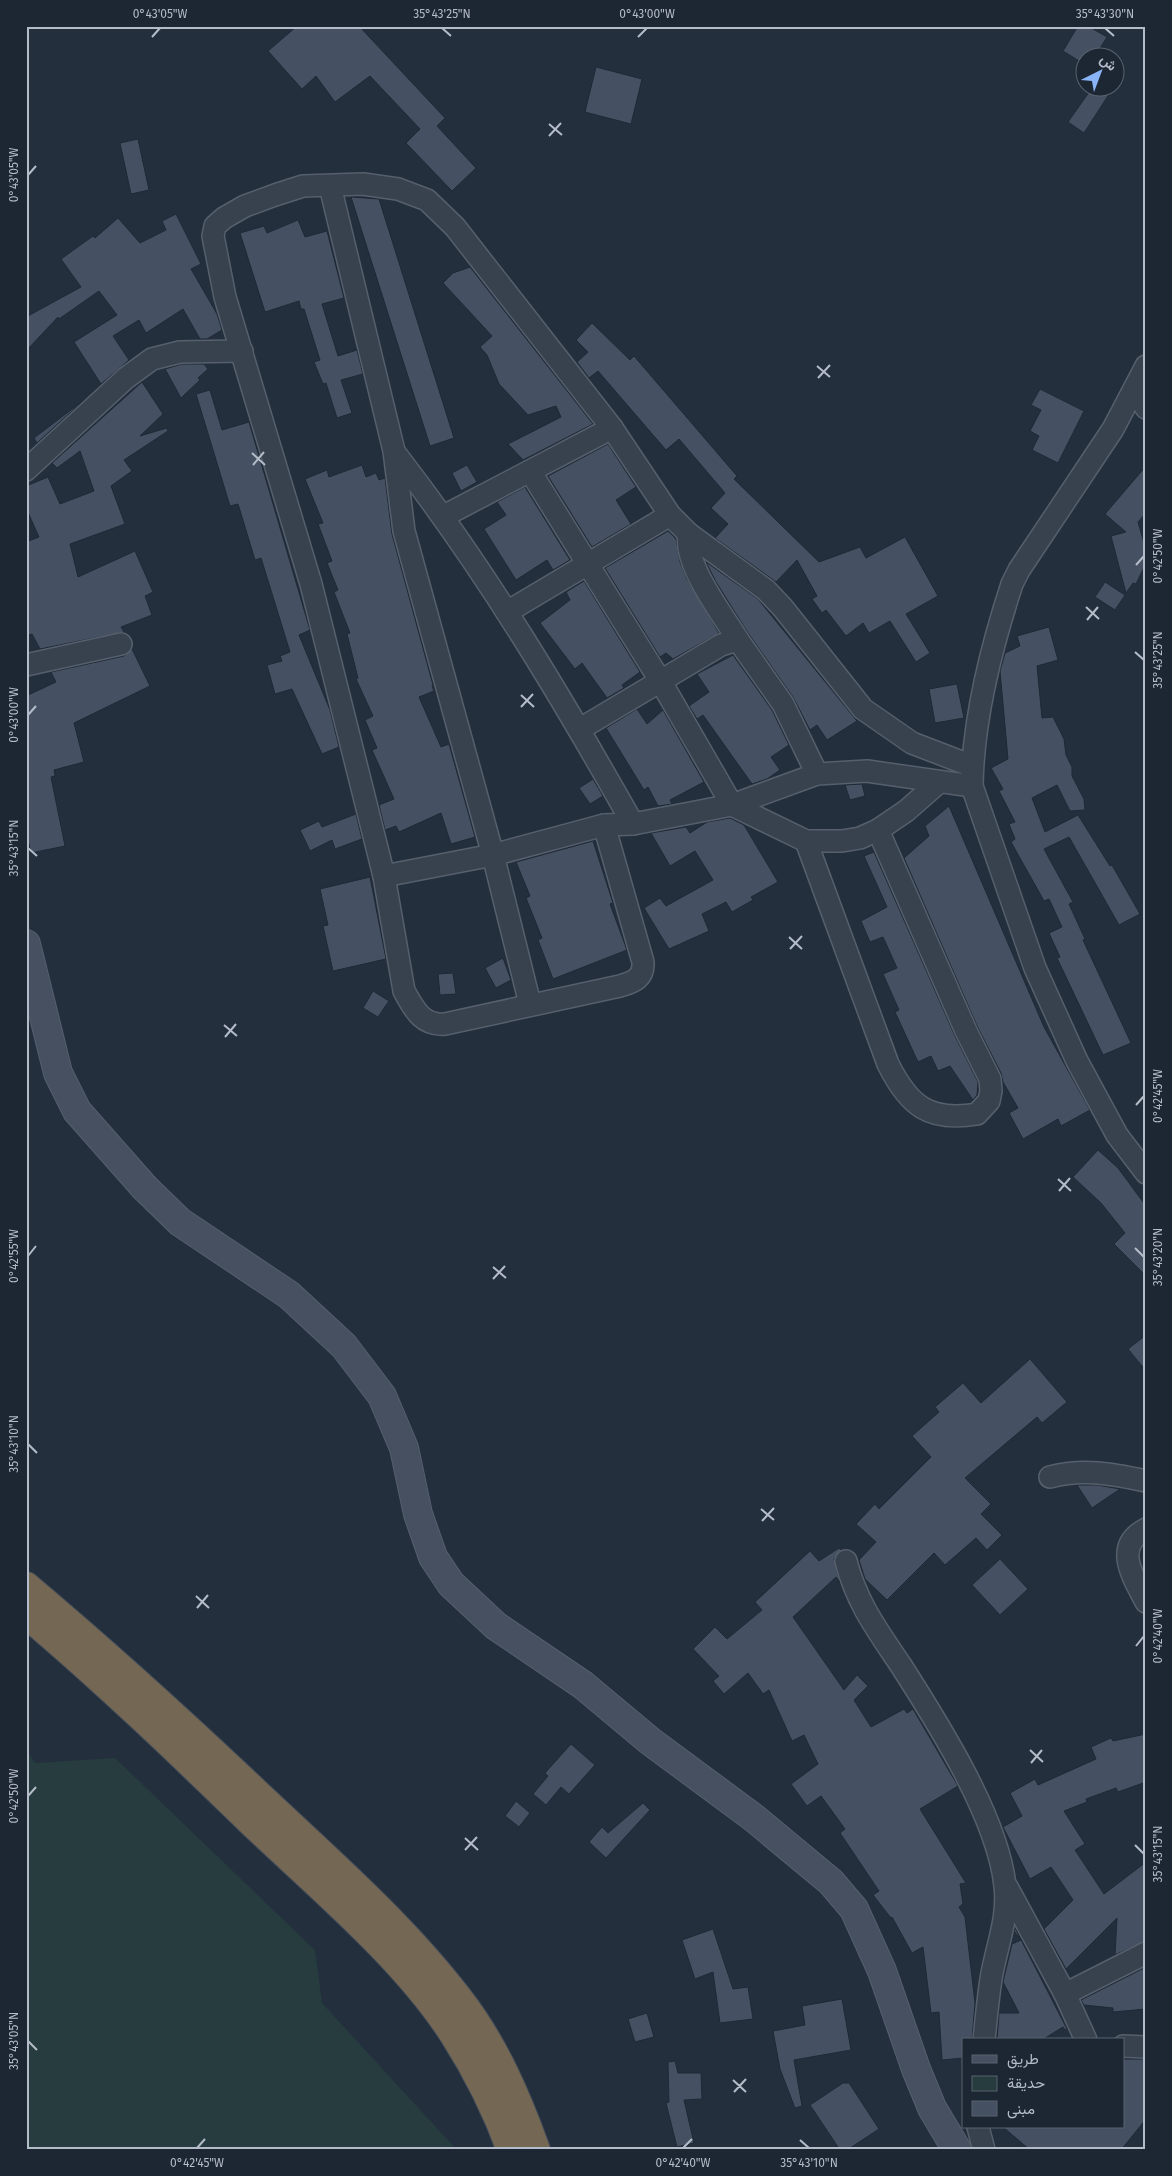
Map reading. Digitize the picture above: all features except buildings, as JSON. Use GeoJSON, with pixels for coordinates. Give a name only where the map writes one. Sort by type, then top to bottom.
{"type":"FeatureCollection","features":[{"type":"Feature","properties":{"kind":"highway"},"geometry":{"type":"LineString","coordinates":[[26,1586],[90,1640],[198,1738],[381,1911],[425,1957],[460,2000],[487,2040],[508,2079],[536,2150]]}},
{"type":"Feature","properties":{"kind":"highway"},"geometry":{"type":"LineString","coordinates":[[26,1614],[201,1773],[376,1943],[420,1991],[453,2034],[482,2083],[511,2150]]}},
{"type":"Feature","properties":{"kind":"main road"},"geometry":{"type":"LineString","coordinates":[[26,944],[58,1073],[77,1111],[145,1188],[180,1222],[289,1295],[344,1346],[382,1396],[404,1448],[418,1514],[430,1548],[451,1584],[496,1626],[583,1685],[650,1741],[754,1818],[831,1882],[854,1909],[882,1971],[916,2069],[932,2108],[957,2150]]}},
{"type":"Feature","properties":{"kind":"street"},"geometry":{"type":"LineString","coordinates":[[604,825],[639,945],[643,970],[637,980],[629,984],[445,1024],[435,1024],[423,1019],[413,1008],[404,991],[384,876],[311,584],[215,253],[213,236],[215,226],[224,218],[245,206],[303,186],[363,184],[398,188],[427,200],[455,227],[612,428],[670,515],[689,534],[766,590],[783,608],[863,709],[912,743],[972,776]]}},
{"type":"Feature","properties":{"kind":"street"},"geometry":{"type":"LineString","coordinates":[[330,186],[394,452],[404,531],[493,855],[530,1004]]}},
{"type":"Feature","properties":{"kind":"street"},"geometry":{"type":"LineString","coordinates":[[26,470],[126,378],[152,359],[180,352],[242,351]]}},
{"type":"Feature","properties":{"kind":"street"},"geometry":{"type":"LineString","coordinates":[[1146,366],[1113,429],[1019,570],[1012,584],[987,673],[972,776],[1034,968],[1077,1061],[1117,1135],[1146,1173]]}},
{"type":"Feature","properties":{"kind":"street"},"geometry":{"type":"LineString","coordinates":[[1136,388],[1146,408]]}},
{"type":"Feature","properties":{"kind":"street"},"geometry":{"type":"LineString","coordinates":[[444,516],[612,428]]}},
{"type":"Feature","properties":{"kind":"street"},"geometry":{"type":"LineString","coordinates":[[394,452],[444,516],[506,612],[580,729],[633,824]]}},
{"type":"Feature","properties":{"kind":"street"},"geometry":{"type":"LineString","coordinates":[[530,471],[661,682],[732,805],[806,841],[842,841],[860,838],[878,830],[906,811],[938,783]]}},
{"type":"Feature","properties":{"kind":"street"},"geometry":{"type":"LineString","coordinates":[[506,612],[670,515]]}},
{"type":"Feature","properties":{"kind":"street"},"geometry":{"type":"LineString","coordinates":[[689,534],[688,547],[696,570],[738,640],[783,704],[817,774]]}},
{"type":"Feature","properties":{"kind":"street"},"geometry":{"type":"LineString","coordinates":[[580,729],[721,645],[738,640]]}},
{"type":"Feature","properties":{"kind":"street"},"geometry":{"type":"LineString","coordinates":[[26,665],[120,644]]}},
{"type":"Feature","properties":{"kind":"street"},"geometry":{"type":"LineString","coordinates":[[384,876],[493,855],[604,825],[633,824],[732,805],[817,774],[867,771],[903,775],[938,783],[972,776]]}},
{"type":"Feature","properties":{"kind":"street"},"geometry":{"type":"LineString","coordinates":[[806,841],[888,1064],[897,1082],[909,1098],[926,1110],[949,1116],[977,1114],[989,1101],[991,1091],[990,1079],[966,1030],[878,830]]}},
{"type":"Feature","properties":{"kind":"street"},"geometry":{"type":"LineString","coordinates":[[1050,1477],[1093,1472],[1146,1481]]}},
{"type":"Feature","properties":{"kind":"street"},"geometry":{"type":"LineString","coordinates":[[1146,1529],[1132,1541],[1128,1551],[1127,1564],[1146,1602]]}},
{"type":"Feature","properties":{"kind":"street"},"geometry":{"type":"LineString","coordinates":[[846,1561],[851,1582],[865,1612],[943,1733],[991,1830],[1005,1884],[1006,1916],[991,1978],[984,2038]]}},
{"type":"Feature","properties":{"kind":"street"},"geometry":{"type":"LineString","coordinates":[[1005,1884],[1065,1994],[1085,2038]]}},
{"type":"Feature","properties":{"kind":"street"},"geometry":{"type":"LineString","coordinates":[[1065,1994],[1146,1953]]}},
{"type":"Feature","properties":{"kind":"street"},"geometry":{"type":"LineString","coordinates":[[1124,2046],[1146,2047]]}},
{"type":"Feature","properties":{"kind":"street"},"geometry":{"type":"LineString","coordinates":[[978,2128],[984,2150]]}},
{"type":"Feature","properties":{"kind":"green space"},"geometry":{"type":"Polygon","coordinates":[[[26,1749],[35,1763],[115,1758],[315,1950],[322,2003],[457,2150],[26,2150],[26,1749]]]}}]}
